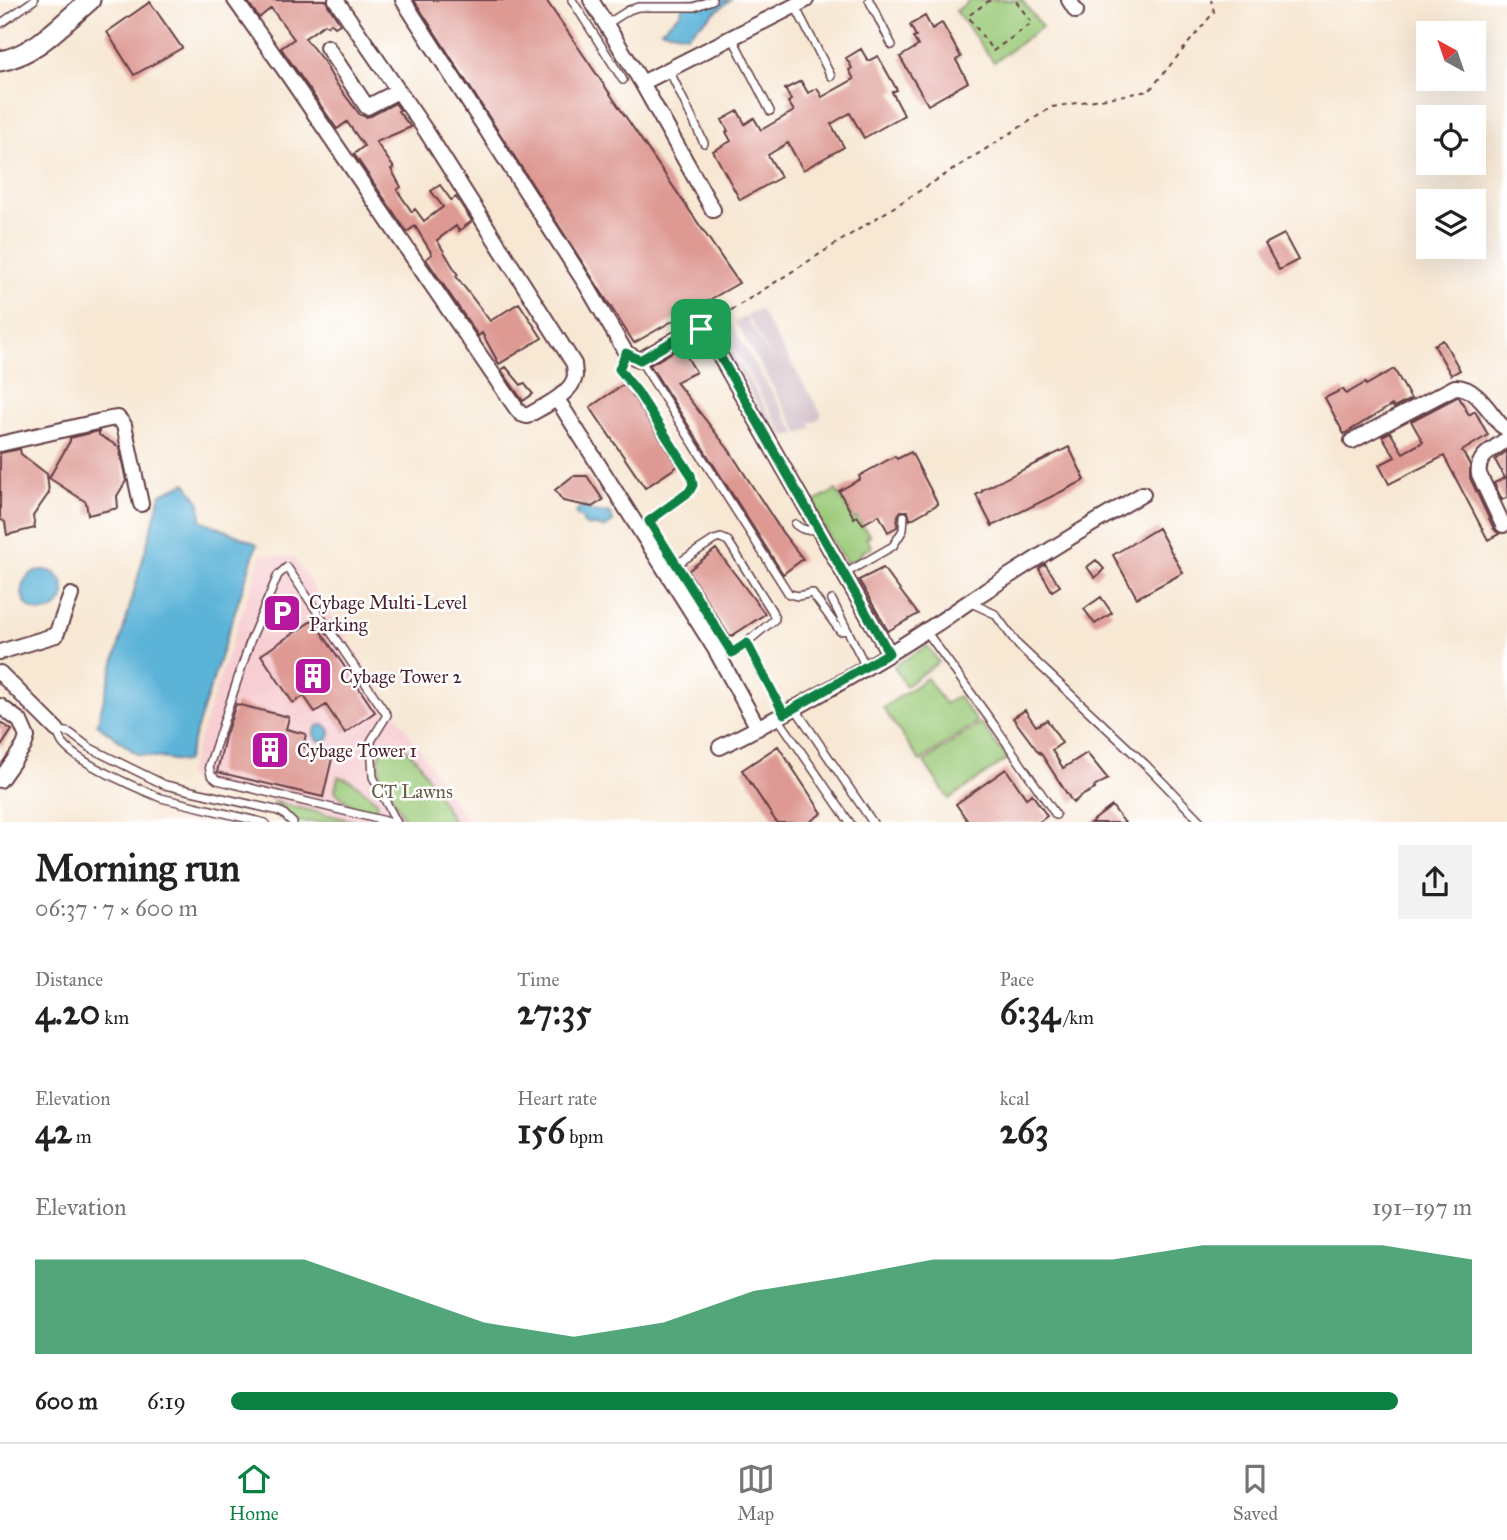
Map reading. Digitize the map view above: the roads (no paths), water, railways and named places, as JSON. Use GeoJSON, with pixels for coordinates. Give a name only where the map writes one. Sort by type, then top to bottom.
{"type":"FeatureCollection","features":[{"type":"Feature","properties":{"kind":"street"},"geometry":{"type":"LineString","coordinates":[[235,0],[516,408],[527,416],[557,399],[571,385],[575,375],[574,364],[336,0]]}},
{"type":"Feature","properties":{"kind":"street"},"geometry":{"type":"LineString","coordinates":[[403,0],[587,286],[626,353],[640,360],[694,329],[701,329],[708,335],[889,653]]}},
{"type":"Feature","properties":{"kind":"street"},"geometry":{"type":"LineString","coordinates":[[591,0],[642,83],[713,210]]}},
{"type":"Feature","properties":{"kind":"street"},"geometry":{"type":"LineString","coordinates":[[0,61],[17,57],[30,49],[81,3]]}},
{"type":"Feature","properties":{"kind":"street"},"geometry":{"type":"LineString","coordinates":[[642,83],[801,3]]}},
{"type":"Feature","properties":{"kind":"street"},"geometry":{"type":"LineString","coordinates":[[327,47],[368,107],[398,91]]}},
{"type":"Feature","properties":{"kind":"street"},"geometry":{"type":"LineString","coordinates":[[1352,441],[1455,387],[1470,390],[1507,429]]}},
{"type":"Feature","properties":{"kind":"street"},"geometry":{"type":"LineString","coordinates":[[557,399],[715,649],[758,728]]}},
{"type":"Feature","properties":{"kind":"street"},"geometry":{"type":"LineString","coordinates":[[0,444],[118,418],[124,425],[141,504]]}},
{"type":"Feature","properties":{"kind":"street"},"geometry":{"type":"LineString","coordinates":[[1503,525],[1477,466],[1482,458],[1507,439]]}},
{"type":"Feature","properties":{"kind":"street"},"geometry":{"type":"LineString","coordinates":[[720,747],[866,667],[1143,494]]}},
{"type":"Feature","properties":{"kind":"street"},"geometry":{"type":"LineString","coordinates":[[0,652],[56,635],[71,595]]}},
{"type":"Feature","properties":{"kind":"street"},"geometry":{"type":"LineString","coordinates":[[0,673],[57,730]]}},
{"type":"Feature","properties":{"kind":"street"},"geometry":{"type":"LineString","coordinates":[[0,706],[20,721],[27,737],[24,746],[0,780]]}},
{"type":"Feature","properties":{"kind":"lane"},"geometry":{"type":"LineString","coordinates":[[0,24],[34,0]]}},
{"type":"Feature","properties":{"kind":"lane"},"geometry":{"type":"LineString","coordinates":[[572,0],[623,80]]}},
{"type":"Feature","properties":{"kind":"lane"},"geometry":{"type":"LineString","coordinates":[[606,24],[638,7],[694,7],[712,0]]}},
{"type":"Feature","properties":{"kind":"lane"},"geometry":{"type":"LineString","coordinates":[[869,0],[892,45]]}},
{"type":"Feature","properties":{"kind":"lane"},"geometry":{"type":"LineString","coordinates":[[801,3],[831,76]]}},
{"type":"Feature","properties":{"kind":"lane"},"geometry":{"type":"LineString","coordinates":[[732,37],[770,111]]}},
{"type":"Feature","properties":{"kind":"lane"},"geometry":{"type":"LineString","coordinates":[[669,69],[704,143]]}},
{"type":"Feature","properties":{"kind":"lane"},"geometry":{"type":"LineString","coordinates":[[626,353],[619,369],[637,391],[691,475],[693,485],[689,492],[649,521],[732,653],[775,619],[728,541],[721,538],[714,540],[677,564]]}},
{"type":"Feature","properties":{"kind":"lane"},"geometry":{"type":"LineString","coordinates":[[640,360],[789,594],[798,596],[812,593],[840,631],[847,630]]}},
{"type":"Feature","properties":{"kind":"lane"},"geometry":{"type":"LineString","coordinates":[[845,574],[893,545],[903,530],[904,516]]}},
{"type":"Feature","properties":{"kind":"lane"},"geometry":{"type":"LineString","coordinates":[[795,524],[807,531],[818,528]]}},
{"type":"Feature","properties":{"kind":"lane"},"geometry":{"type":"LineString","coordinates":[[287,567],[387,715],[371,741],[373,777],[395,822],[217,780],[211,775],[209,766],[251,639],[278,575],[287,567]]}},
{"type":"Feature","properties":{"kind":"lane"},"geometry":{"type":"LineString","coordinates":[[832,600],[866,667]]}},
{"type":"Feature","properties":{"kind":"lane"},"geometry":{"type":"LineString","coordinates":[[969,602],[995,614],[1018,645],[1145,764],[1202,822]]}},
{"type":"Feature","properties":{"kind":"lane"},"geometry":{"type":"LineString","coordinates":[[926,631],[998,729],[1056,815]]}},
{"type":"Feature","properties":{"kind":"lane"},"geometry":{"type":"LineString","coordinates":[[747,643],[850,822]]}},
{"type":"Feature","properties":{"kind":"lane"},"geometry":{"type":"LineString","coordinates":[[786,713],[873,822]]}},
{"type":"Feature","properties":{"kind":"lane"},"geometry":{"type":"LineString","coordinates":[[57,730],[61,743],[82,760],[146,792],[161,798],[265,822]]}},
{"type":"Feature","properties":{"kind":"lane"},"geometry":{"type":"LineString","coordinates":[[57,730],[70,733],[90,748],[159,782],[275,810],[293,822]]}},
{"type":"Feature","properties":{"kind":"water"},"geometry":{"type":"Polygon","coordinates":[[[685,0],[730,0],[687,35],[661,30],[680,14],[685,0]]]}},
{"type":"Feature","properties":{"kind":"water"},"geometry":{"type":"Polygon","coordinates":[[[186,483],[200,503],[201,520],[257,544],[186,762],[137,754],[97,724],[161,494],[186,483]]]}},
{"type":"Feature","properties":{"kind":"water"},"geometry":{"type":"Polygon","coordinates":[[[584,506],[596,513],[609,512],[613,522],[604,528],[587,526],[576,513],[584,506]]]}},
{"type":"Feature","properties":{"kind":"water"},"geometry":{"type":"Polygon","coordinates":[[[43,570],[58,576],[64,591],[58,606],[43,612],[28,606],[22,591],[28,576],[43,570]]]}},
{"type":"Feature","properties":{"kind":"water"},"geometry":{"type":"Polygon","coordinates":[[[322,725],[330,733],[322,741],[314,733],[322,725]]]}},
{"type":"Feature","properties":{"kind":"place","name":"Cybage Multi-Level Parking"},"geometry":{"type":"Point","coordinates":[282,613]}},
{"type":"Feature","properties":{"kind":"place","name":"Cybage Tower 2"},"geometry":{"type":"Point","coordinates":[313,676]}},
{"type":"Feature","properties":{"kind":"place","name":"Cybage Tower 1"},"geometry":{"type":"Point","coordinates":[270,750]}},
{"type":"Feature","properties":{"kind":"park label","name":"CT Lawns"},"geometry":{"type":"Point","coordinates":[412,791]}}]}
